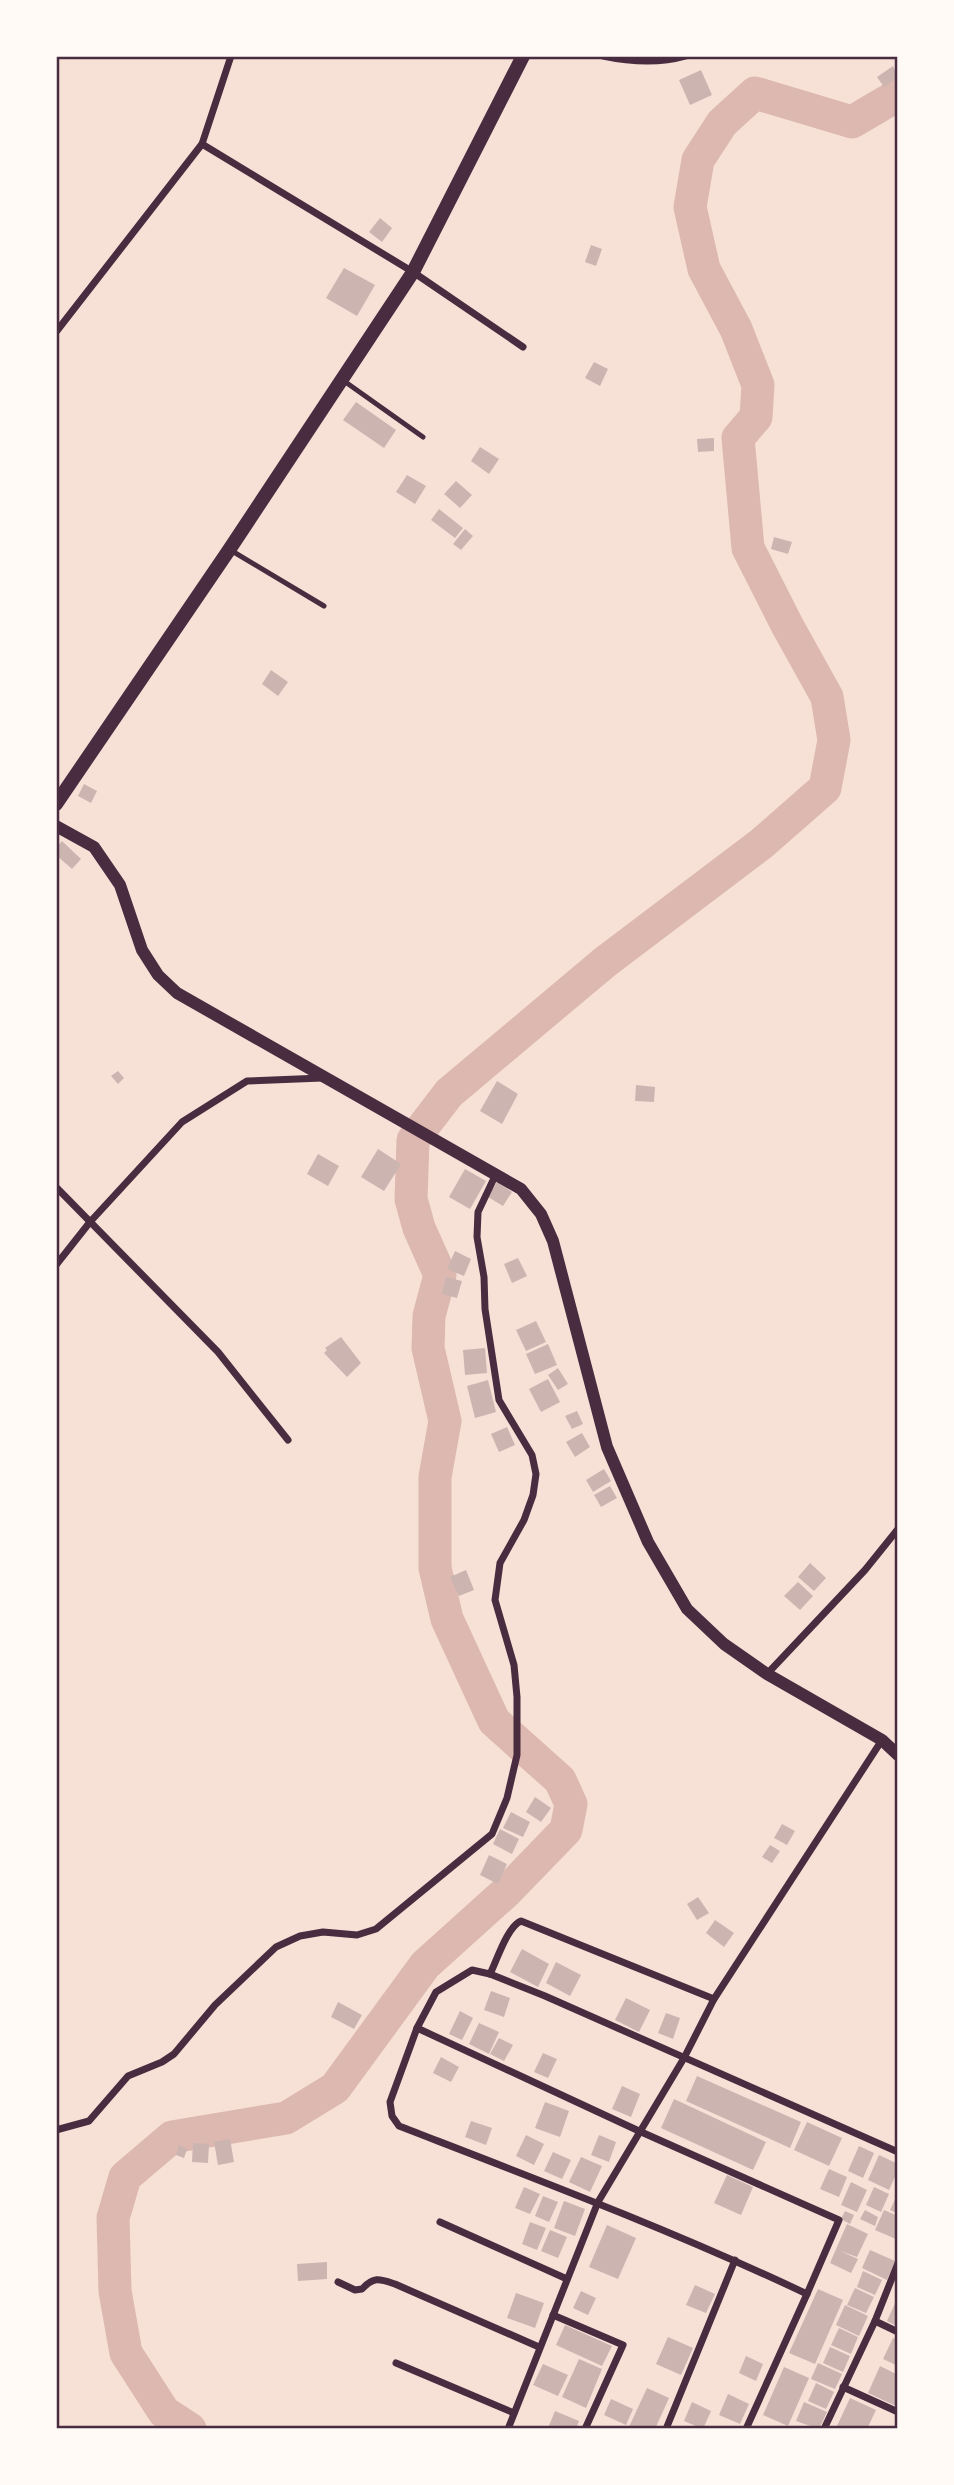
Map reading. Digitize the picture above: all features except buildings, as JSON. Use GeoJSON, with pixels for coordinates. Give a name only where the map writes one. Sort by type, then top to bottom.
{"type":"FeatureCollection","features":[{"type":"Feature","properties":{"kind":"main road"},"geometry":{"type":"LineString","coordinates":[[56,804],[229,550],[412,272],[523,56]]}},
{"type":"Feature","properties":{"kind":"street"},"geometry":{"type":"LineString","coordinates":[[56,332],[202,144],[231,56]]}},
{"type":"Feature","properties":{"kind":"street"},"geometry":{"type":"LineString","coordinates":[[603,56],[631,62],[669,61],[686,56]]}},
{"type":"Feature","properties":{"kind":"street"},"geometry":{"type":"LineString","coordinates":[[202,144],[412,272],[523,347]]}},
{"type":"Feature","properties":{"kind":"street"},"geometry":{"type":"LineString","coordinates":[[56,827],[94,847],[120,885],[142,950],[158,975],[177,993],[521,1189],[541,1214],[553,1241],[607,1447],[648,1542],[687,1609],[724,1644],[767,1674],[882,1740],[898,1755]]}},
{"type":"Feature","properties":{"kind":"street"},"geometry":{"type":"LineString","coordinates":[[56,1265],[90,1222],[182,1122],[247,1081],[325,1078]]}},
{"type":"Feature","properties":{"kind":"street"},"geometry":{"type":"LineString","coordinates":[[56,2130],[89,2121],[128,2076],[174,2054],[215,2005],[276,1947],[300,1936],[323,1932],[357,1935],[376,1929],[492,1834],[507,1798],[517,1755],[514,1665],[495,1600],[500,1563],[524,1520],[533,1495],[536,1474],[532,1455],[499,1399],[485,1309],[484,1277],[477,1237],[478,1212],[496,1174]]}},
{"type":"Feature","properties":{"kind":"street"},"geometry":{"type":"LineString","coordinates":[[56,1187],[218,1352],[288,1440]]}},
{"type":"Feature","properties":{"kind":"street"},"geometry":{"type":"LineString","coordinates":[[767,1674],[864,1570],[898,1529]]}},
{"type":"Feature","properties":{"kind":"street"},"geometry":{"type":"LineString","coordinates":[[508,2429],[598,2202],[684,2058],[714,1999],[882,1740]]}},
{"type":"Feature","properties":{"kind":"street"},"geometry":{"type":"LineString","coordinates":[[490,1974],[509,1932],[515,1923],[521,1921],[714,1999]]}},
{"type":"Feature","properties":{"kind":"street"},"geometry":{"type":"LineString","coordinates":[[807,2294],[735,2260],[598,2202],[399,2126],[392,2116],[390,2102],[417,2028],[436,1992],[472,1970],[490,1974],[898,2152]]}},
{"type":"Feature","properties":{"kind":"street"},"geometry":{"type":"LineString","coordinates":[[417,2028],[839,2220],[746,2429]]}},
{"type":"Feature","properties":{"kind":"street"},"geometry":{"type":"LineString","coordinates":[[440,2222],[567,2278]]}},
{"type":"Feature","properties":{"kind":"street"},"geometry":{"type":"LineString","coordinates":[[666,2429],[735,2260]]}},
{"type":"Feature","properties":{"kind":"street"},"geometry":{"type":"LineString","coordinates":[[824,2429],[875,2321],[898,2263]]}},
{"type":"Feature","properties":{"kind":"street"},"geometry":{"type":"LineString","coordinates":[[338,2282],[355,2290],[362,2289],[370,2280],[376,2278],[395,2284],[539,2347]]}},
{"type":"Feature","properties":{"kind":"street"},"geometry":{"type":"LineString","coordinates":[[553,2315],[622,2345],[585,2429]]}},
{"type":"Feature","properties":{"kind":"street"},"geometry":{"type":"LineString","coordinates":[[875,2321],[898,2332]]}},
{"type":"Feature","properties":{"kind":"street"},"geometry":{"type":"LineString","coordinates":[[396,2363],[514,2413]]}},
{"type":"Feature","properties":{"kind":"street"},"geometry":{"type":"LineString","coordinates":[[843,2386],[898,2412]]}},
{"type":"Feature","properties":{"kind":"lane"},"geometry":{"type":"LineString","coordinates":[[342,379],[423,437]]}},
{"type":"Feature","properties":{"kind":"lane"},"geometry":{"type":"LineString","coordinates":[[229,550],[324,606]]}},
{"type":"Feature","properties":{"kind":"waterway"},"geometry":{"type":"LineString","coordinates":[[190,2429],[164,2412],[126,2353],[115,2291],[113,2218],[125,2177],[172,2137],[286,2118],[335,2088],[425,1965],[506,1892],[566,1830],[571,1804],[560,1780],[494,1721],[447,1619],[435,1568],[435,1477],[445,1421],[428,1348],[429,1316],[440,1275],[419,1228],[411,1199],[413,1140],[449,1093],[605,962],[761,844],[825,788],[834,740],[827,697],[748,548],[738,438],[756,417],[758,385],[736,329],[704,269],[690,207],[698,160],[722,123],[755,93],[852,122],[898,95]]}}]}
